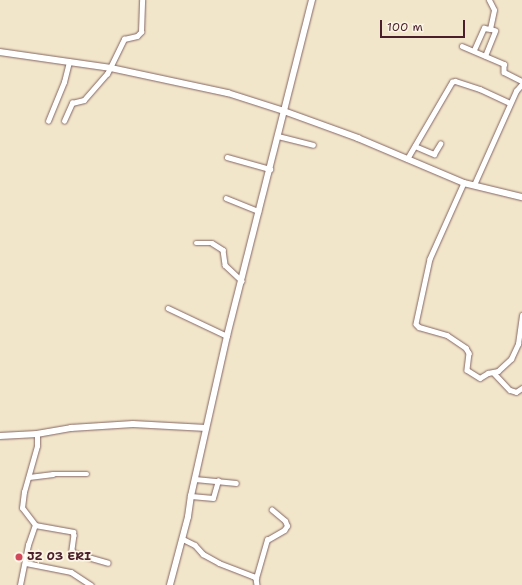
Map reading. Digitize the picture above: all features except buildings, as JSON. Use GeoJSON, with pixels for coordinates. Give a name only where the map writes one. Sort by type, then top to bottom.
{"type":"FeatureCollection","features":[{"type":"Feature","properties":{"kind":"street"},"geometry":{"type":"LineString","coordinates":[[64,121],[72,103],[84,100],[111,68],[124,39],[137,36],[141,32],[142,0]]}},
{"type":"Feature","properties":{"kind":"street"},"geometry":{"type":"LineString","coordinates":[[170,585],[183,539],[206,428],[228,336],[312,0]]}},
{"type":"Feature","properties":{"kind":"street"},"geometry":{"type":"LineString","coordinates":[[489,0],[494,10],[490,29]]}},
{"type":"Feature","properties":{"kind":"street"},"geometry":{"type":"LineString","coordinates":[[474,50],[484,28],[495,31],[485,56]]}},
{"type":"Feature","properties":{"kind":"street"},"geometry":{"type":"LineString","coordinates":[[462,46],[504,64],[504,72],[522,81]]}},
{"type":"Feature","properties":{"kind":"street"},"geometry":{"type":"LineString","coordinates":[[0,52],[111,68],[228,93],[284,111],[358,138],[464,183],[522,197]]}},
{"type":"Feature","properties":{"kind":"street"},"geometry":{"type":"LineString","coordinates":[[48,121],[64,82],[69,62]]}},
{"type":"Feature","properties":{"kind":"street"},"geometry":{"type":"LineString","coordinates":[[407,159],[452,82],[455,81],[480,89],[510,103]]}},
{"type":"Feature","properties":{"kind":"street"},"geometry":{"type":"LineString","coordinates":[[474,185],[510,103],[517,89],[522,84]]}},
{"type":"Feature","properties":{"kind":"street"},"geometry":{"type":"LineString","coordinates":[[278,136],[313,145]]}},
{"type":"Feature","properties":{"kind":"street"},"geometry":{"type":"LineString","coordinates":[[415,146],[434,154],[440,144]]}},
{"type":"Feature","properties":{"kind":"street"},"geometry":{"type":"LineString","coordinates":[[227,157],[270,170]]}},
{"type":"Feature","properties":{"kind":"street"},"geometry":{"type":"LineString","coordinates":[[464,183],[430,259],[416,322],[419,327],[447,335],[466,348],[469,353],[467,370],[480,378],[507,365],[516,352],[522,315]]}},
{"type":"Feature","properties":{"kind":"street"},"geometry":{"type":"LineString","coordinates":[[226,198],[259,211]]}},
{"type":"Feature","properties":{"kind":"street"},"geometry":{"type":"LineString","coordinates":[[196,243],[212,243],[222,249],[224,252],[225,265],[242,281]]}},
{"type":"Feature","properties":{"kind":"street"},"geometry":{"type":"LineString","coordinates":[[168,308],[228,336]]}},
{"type":"Feature","properties":{"kind":"street"},"geometry":{"type":"LineString","coordinates":[[494,372],[510,390],[516,392],[522,388]]}},
{"type":"Feature","properties":{"kind":"street"},"geometry":{"type":"LineString","coordinates":[[0,436],[37,434],[71,428],[126,424],[206,428]]}},
{"type":"Feature","properties":{"kind":"street"},"geometry":{"type":"LineString","coordinates":[[37,434],[37,446],[24,492],[22,508],[35,525],[73,532],[72,550],[74,553],[108,563]]}},
{"type":"Feature","properties":{"kind":"street"},"geometry":{"type":"LineString","coordinates":[[29,477],[53,474],[88,474]]}},
{"type":"Feature","properties":{"kind":"street"},"geometry":{"type":"LineString","coordinates":[[195,479],[236,483]]}},
{"type":"Feature","properties":{"kind":"street"},"geometry":{"type":"LineString","coordinates":[[191,496],[213,498],[218,481]]}},
{"type":"Feature","properties":{"kind":"street"},"geometry":{"type":"LineString","coordinates":[[257,585],[256,578],[267,540],[284,530],[287,526],[285,521],[272,510]]}},
{"type":"Feature","properties":{"kind":"street"},"geometry":{"type":"LineString","coordinates":[[20,585],[26,563],[28,545],[35,525]]}},
{"type":"Feature","properties":{"kind":"street"},"geometry":{"type":"LineString","coordinates":[[183,539],[195,545],[203,554],[219,563],[244,571],[256,578]]}},
{"type":"Feature","properties":{"kind":"street"},"geometry":{"type":"LineString","coordinates":[[26,563],[71,572],[91,585]]}},
{"type":"Feature","properties":{"kind":"place","name":"JZ 03 ERI"},"geometry":{"type":"Point","coordinates":[19,557]}}]}
